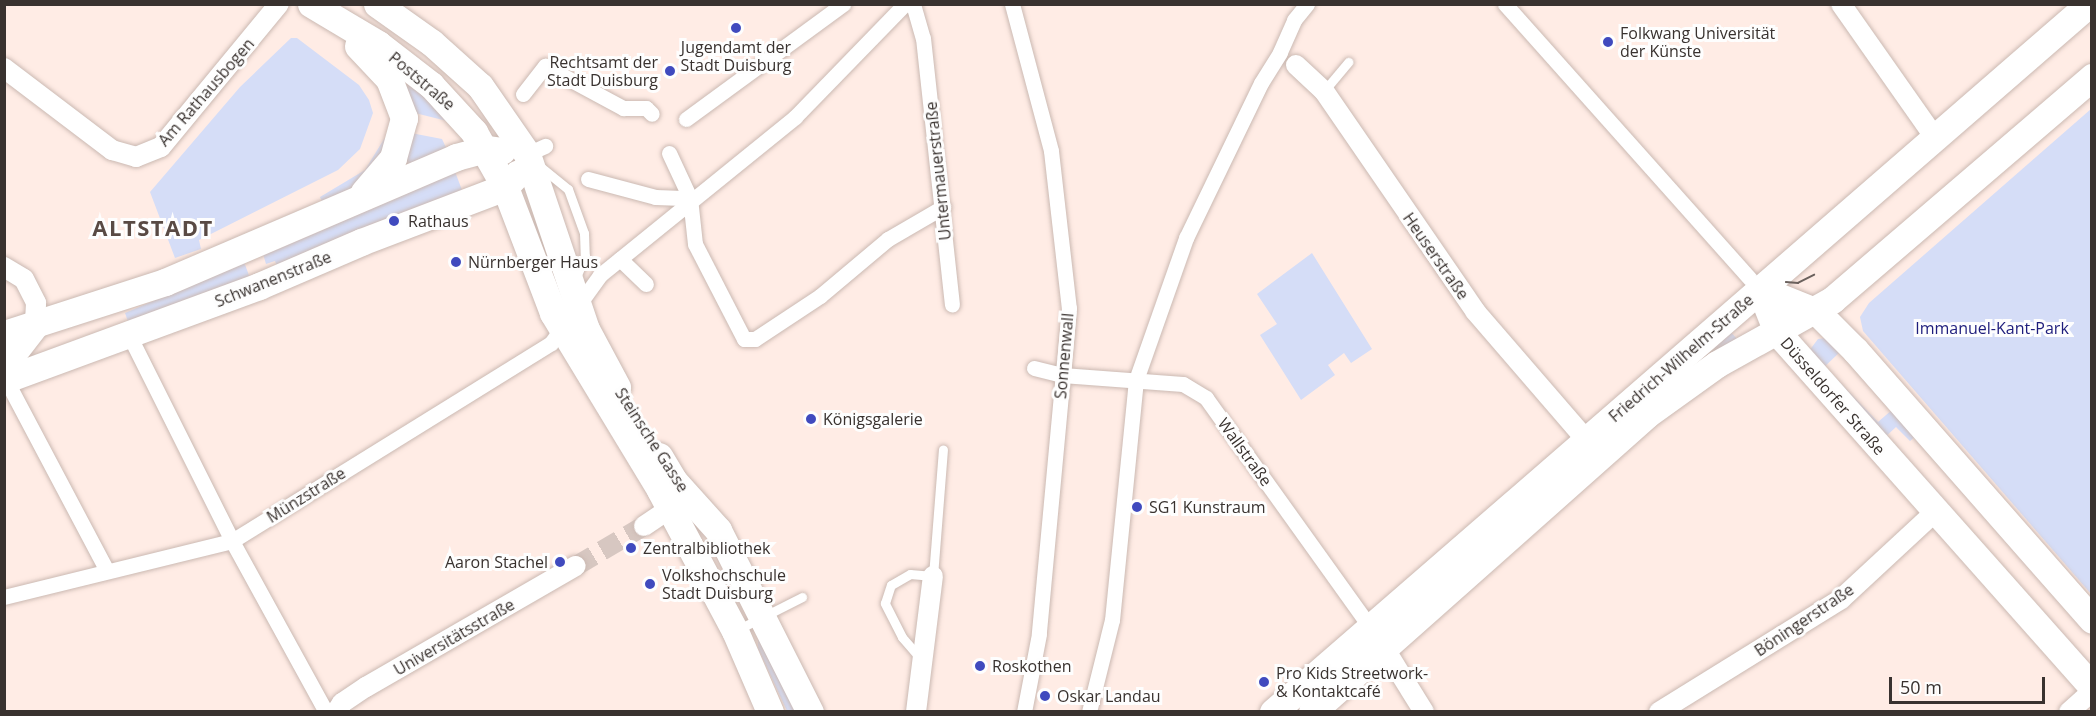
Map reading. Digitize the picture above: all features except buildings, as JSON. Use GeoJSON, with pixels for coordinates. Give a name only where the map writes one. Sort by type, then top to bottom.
{"type":"FeatureCollection","features":[{"type":"Feature","properties":{"kind":"main road","name":"Poststraße"},"geometry":{"type":"LineString","coordinates":[[311,4],[333,21],[378,44],[431,85],[462,115],[486,149],[505,187]]}},
{"type":"Feature","properties":{"kind":"main road","name":"Poststraße"},"geometry":{"type":"LineString","coordinates":[[378,4],[432,43],[480,86],[534,153]]}},
{"type":"Feature","properties":{"kind":"main road","name":"Friedrich-Wilhelm-Straße"},"geometry":{"type":"LineString","coordinates":[[1273,711],[1377,637],[1593,448],[1755,284],[1936,139],[2086,5]]}},
{"type":"Feature","properties":{"kind":"main road"},"geometry":{"type":"LineString","coordinates":[[333,21],[389,79],[404,118],[400,143],[384,173],[346,205]]}},
{"type":"Feature","properties":{"kind":"main road","name":"Friedrich-Wilhelm-Straße"},"geometry":{"type":"LineString","coordinates":[[1593,448],[1685,385],[1777,332],[1817,312],[2091,77]]}},
{"type":"Feature","properties":{"kind":"main road"},"geometry":{"type":"LineString","coordinates":[[4,334],[137,293],[456,157],[486,149],[534,153]]}},
{"type":"Feature","properties":{"kind":"main road","name":"Schwanenstraße"},"geometry":{"type":"LineString","coordinates":[[5,375],[129,335],[505,187],[534,153]]}},
{"type":"Feature","properties":{"kind":"main road","name":"Steinsche Gasse"},"geometry":{"type":"LineString","coordinates":[[534,153],[571,309]]}},
{"type":"Feature","properties":{"kind":"main road","name":"Steinsche Gasse"},"geometry":{"type":"LineString","coordinates":[[505,187],[535,270],[571,309],[679,503],[770,711]]}},
{"type":"Feature","properties":{"kind":"main road","name":"Düsseldorfer Straße"},"geometry":{"type":"LineString","coordinates":[[1755,284],[1817,312],[1860,355],[2091,620]]}},
{"type":"Feature","properties":{"kind":"main road","name":"Düsseldorfer Straße"},"geometry":{"type":"LineString","coordinates":[[1755,284],[1777,332],[2091,689]]}},
{"type":"Feature","properties":{"kind":"main road"},"geometry":{"type":"LineString","coordinates":[[5,375],[35,325]]}},
{"type":"Feature","properties":{"kind":"main road","name":"Steinsche Gasse"},"geometry":{"type":"LineString","coordinates":[[679,503],[718,530],[810,711]]}},
{"type":"Feature","properties":{"kind":"main road","name":"Friedrich-Wilhelm-Straße"},"geometry":{"type":"LineString","coordinates":[[1312,711],[1377,637]]}},
{"type":"Feature","properties":{"kind":"street","name":"Am Rathausbogen"},"geometry":{"type":"LineString","coordinates":[[4,68],[123,156],[136,157],[161,147],[279,4]]}},
{"type":"Feature","properties":{"kind":"street"},"geometry":{"type":"LineString","coordinates":[[686,119],[843,4]]}},
{"type":"Feature","properties":{"kind":"street","name":"Münzstraße"},"geometry":{"type":"LineString","coordinates":[[4,597],[232,541],[551,343],[571,309],[600,276],[690,198],[795,117],[904,4]]}},
{"type":"Feature","properties":{"kind":"street","name":"Untermauerstraße"},"geometry":{"type":"LineString","coordinates":[[913,4],[923,38],[952,304]]}},
{"type":"Feature","properties":{"kind":"street","name":"Sonnenwall"},"geometry":{"type":"LineString","coordinates":[[1012,4],[1051,150],[1069,308],[1039,634],[1024,711]]}},
{"type":"Feature","properties":{"kind":"street"},"geometry":{"type":"LineString","coordinates":[[1089,711],[1112,620],[1136,380],[1186,238],[1261,83],[1281,52],[1294,20],[1307,4]]}},
{"type":"Feature","properties":{"kind":"street","name":"Düsseldorfer Straße"},"geometry":{"type":"LineString","coordinates":[[1504,4],[1755,284]]}},
{"type":"Feature","properties":{"kind":"street"},"geometry":{"type":"LineString","coordinates":[[1841,4],[1936,139]]}},
{"type":"Feature","properties":{"kind":"street","name":"Heuserstraße"},"geometry":{"type":"LineString","coordinates":[[1281,52],[1324,91],[1475,311],[1593,448]]}},
{"type":"Feature","properties":{"kind":"street"},"geometry":{"type":"LineString","coordinates":[[523,94],[545,66],[623,108],[646,108],[652,114]]}},
{"type":"Feature","properties":{"kind":"street"},"geometry":{"type":"LineString","coordinates":[[669,153],[690,198],[695,243],[744,339],[755,339],[820,296],[888,239],[943,207]]}},
{"type":"Feature","properties":{"kind":"street"},"geometry":{"type":"LineString","coordinates":[[588,179],[655,197],[690,198]]}},
{"type":"Feature","properties":{"kind":"street"},"geometry":{"type":"LineString","coordinates":[[620,259],[646,284]]}},
{"type":"Feature","properties":{"kind":"street"},"geometry":{"type":"LineString","coordinates":[[4,267],[24,279],[36,303],[35,325]]}},
{"type":"Feature","properties":{"kind":"street"},"geometry":{"type":"LineString","coordinates":[[129,335],[232,541],[326,711]]}},
{"type":"Feature","properties":{"kind":"street","name":"Wallstraße"},"geometry":{"type":"LineString","coordinates":[[1034,368],[1062,375],[1183,384],[1206,398],[1377,637],[1424,711]]}},
{"type":"Feature","properties":{"kind":"street"},"geometry":{"type":"LineString","coordinates":[[5,375],[107,571]]}},
{"type":"Feature","properties":{"kind":"street"},"geometry":{"type":"LineString","coordinates":[[644,526],[679,503]]}},
{"type":"Feature","properties":{"kind":"street","name":"Böningerstraße"},"geometry":{"type":"LineString","coordinates":[[1659,711],[1841,598],[1935,512]]}},
{"type":"Feature","properties":{"kind":"street","name":"Universitätsstraße"},"geometry":{"type":"LineString","coordinates":[[336,711],[366,687],[576,566]]}},
{"type":"Feature","properties":{"kind":"street"},"geometry":{"type":"LineString","coordinates":[[916,711],[933,576]]}},
{"type":"Feature","properties":{"kind":"street"},"geometry":{"type":"LineString","coordinates":[[2069,711],[2091,689]]}},
{"type":"Feature","properties":{"kind":"lane"},"geometry":{"type":"LineString","coordinates":[[1324,91],[1348,62]]}},
{"type":"Feature","properties":{"kind":"lane"},"geometry":{"type":"LineString","coordinates":[[922,661],[902,637],[885,603],[891,585],[910,574],[933,576],[943,449]]}},
{"type":"Feature","properties":{"kind":"lane"},"geometry":{"type":"LineString","coordinates":[[735,631],[802,597]]}},
{"type":"Feature","properties":{"kind":"green space"},"geometry":{"type":"Polygon","coordinates":[[[291,38],[297,38],[359,85],[369,100],[373,113],[360,149],[338,170],[199,240],[201,249],[175,258],[150,192],[240,87],[291,38]]]}},
{"type":"Feature","properties":{"kind":"green space"},"geometry":{"type":"Polygon","coordinates":[[[398,75],[403,75],[447,121],[411,112],[398,75]]]}},
{"type":"Feature","properties":{"kind":"green space","name":"Immanuel-Kant-Park"},"geometry":{"type":"Polygon","coordinates":[[[2091,109],[2091,594],[1863,331],[1860,317],[1869,303],[2091,109]]]}},
{"type":"Feature","properties":{"kind":"green space"},"geometry":{"type":"Polygon","coordinates":[[[397,132],[367,182],[323,204],[320,197],[365,170],[384,139],[397,132]]]}},
{"type":"Feature","properties":{"kind":"green space"},"geometry":{"type":"Polygon","coordinates":[[[411,133],[442,139],[449,154],[395,169],[411,133]]]}},
{"type":"Feature","properties":{"kind":"green space"},"geometry":{"type":"Polygon","coordinates":[[[454,169],[462,190],[277,266],[275,261],[266,264],[263,254],[454,169]]]}},
{"type":"Feature","properties":{"kind":"green space"},"geometry":{"type":"Polygon","coordinates":[[[1312,253],[1372,349],[1351,363],[1344,353],[1328,365],[1335,375],[1301,400],[1260,335],[1277,324],[1257,294],[1312,253]]]}},
{"type":"Feature","properties":{"kind":"green space"},"geometry":{"type":"Polygon","coordinates":[[[244,262],[250,278],[129,324],[125,313],[244,262]]]}},
{"type":"Feature","properties":{"kind":"green space"},"geometry":{"type":"Polygon","coordinates":[[[1729,330],[1738,340],[1703,359],[1700,355],[1729,330]]]}},
{"type":"Feature","properties":{"kind":"green space"},"geometry":{"type":"Polygon","coordinates":[[[1825,338],[1842,350],[1819,372],[1809,351],[1818,339],[1825,338]]]}},
{"type":"Feature","properties":{"kind":"green space"},"geometry":{"type":"Polygon","coordinates":[[[1833,375],[1878,422],[1893,409],[1917,435],[1910,441],[1896,427],[1883,439],[1827,381],[1833,375]]]}},
{"type":"Feature","properties":{"kind":"green space"},"geometry":{"type":"Polygon","coordinates":[[[758,635],[796,711],[787,711],[758,648],[758,635]]]}},
{"type":"Feature","properties":{"kind":"tunnel"},"geometry":{"type":"LineString","coordinates":[[576,566],[644,526]]}},
{"type":"Feature","properties":{"kind":"tram line"},"geometry":{"type":"LineString","coordinates":[[1786,282],[1798,283],[1814,275]]}},
{"type":"Feature","properties":{"kind":"place","name":"Jugendamt der Stadt Duisburg"},"geometry":{"type":"Point","coordinates":[736,28]}},
{"type":"Feature","properties":{"kind":"place","name":"Folkwang Universität der Künste"},"geometry":{"type":"Point","coordinates":[1608,42]}},
{"type":"Feature","properties":{"kind":"place","name":"Rechtsamt der Stadt Duisburg"},"geometry":{"type":"Point","coordinates":[670,71]}},
{"type":"Feature","properties":{"kind":"place","name":"Rathaus"},"geometry":{"type":"Point","coordinates":[394,221]}},
{"type":"Feature","properties":{"kind":"place","name":"Nürnberger Haus"},"geometry":{"type":"Point","coordinates":[456,262]}},
{"type":"Feature","properties":{"kind":"place","name":"Königsgalerie"},"geometry":{"type":"Point","coordinates":[811,419]}},
{"type":"Feature","properties":{"kind":"place","name":"SG1 Kunstraum"},"geometry":{"type":"Point","coordinates":[1137,507]}},
{"type":"Feature","properties":{"kind":"place","name":"Zentralbibliothek"},"geometry":{"type":"Point","coordinates":[631,548]}},
{"type":"Feature","properties":{"kind":"place","name":"Aaron Stachel"},"geometry":{"type":"Point","coordinates":[560,562]}},
{"type":"Feature","properties":{"kind":"place","name":"Volkshochschule Stadt Duisburg"},"geometry":{"type":"Point","coordinates":[650,584]}},
{"type":"Feature","properties":{"kind":"place","name":"Roskothen"},"geometry":{"type":"Point","coordinates":[980,666]}},
{"type":"Feature","properties":{"kind":"place","name":"Pro Kids Streetwork- & Kontaktcafé"},"geometry":{"type":"Point","coordinates":[1264,682]}},
{"type":"Feature","properties":{"kind":"place","name":"Oskar Landau"},"geometry":{"type":"Point","coordinates":[1045,696]}},
{"type":"Feature","properties":{"kind":"district","name":"ALTSTADT"},"geometry":{"type":"Point","coordinates":[153,228]}}]}
